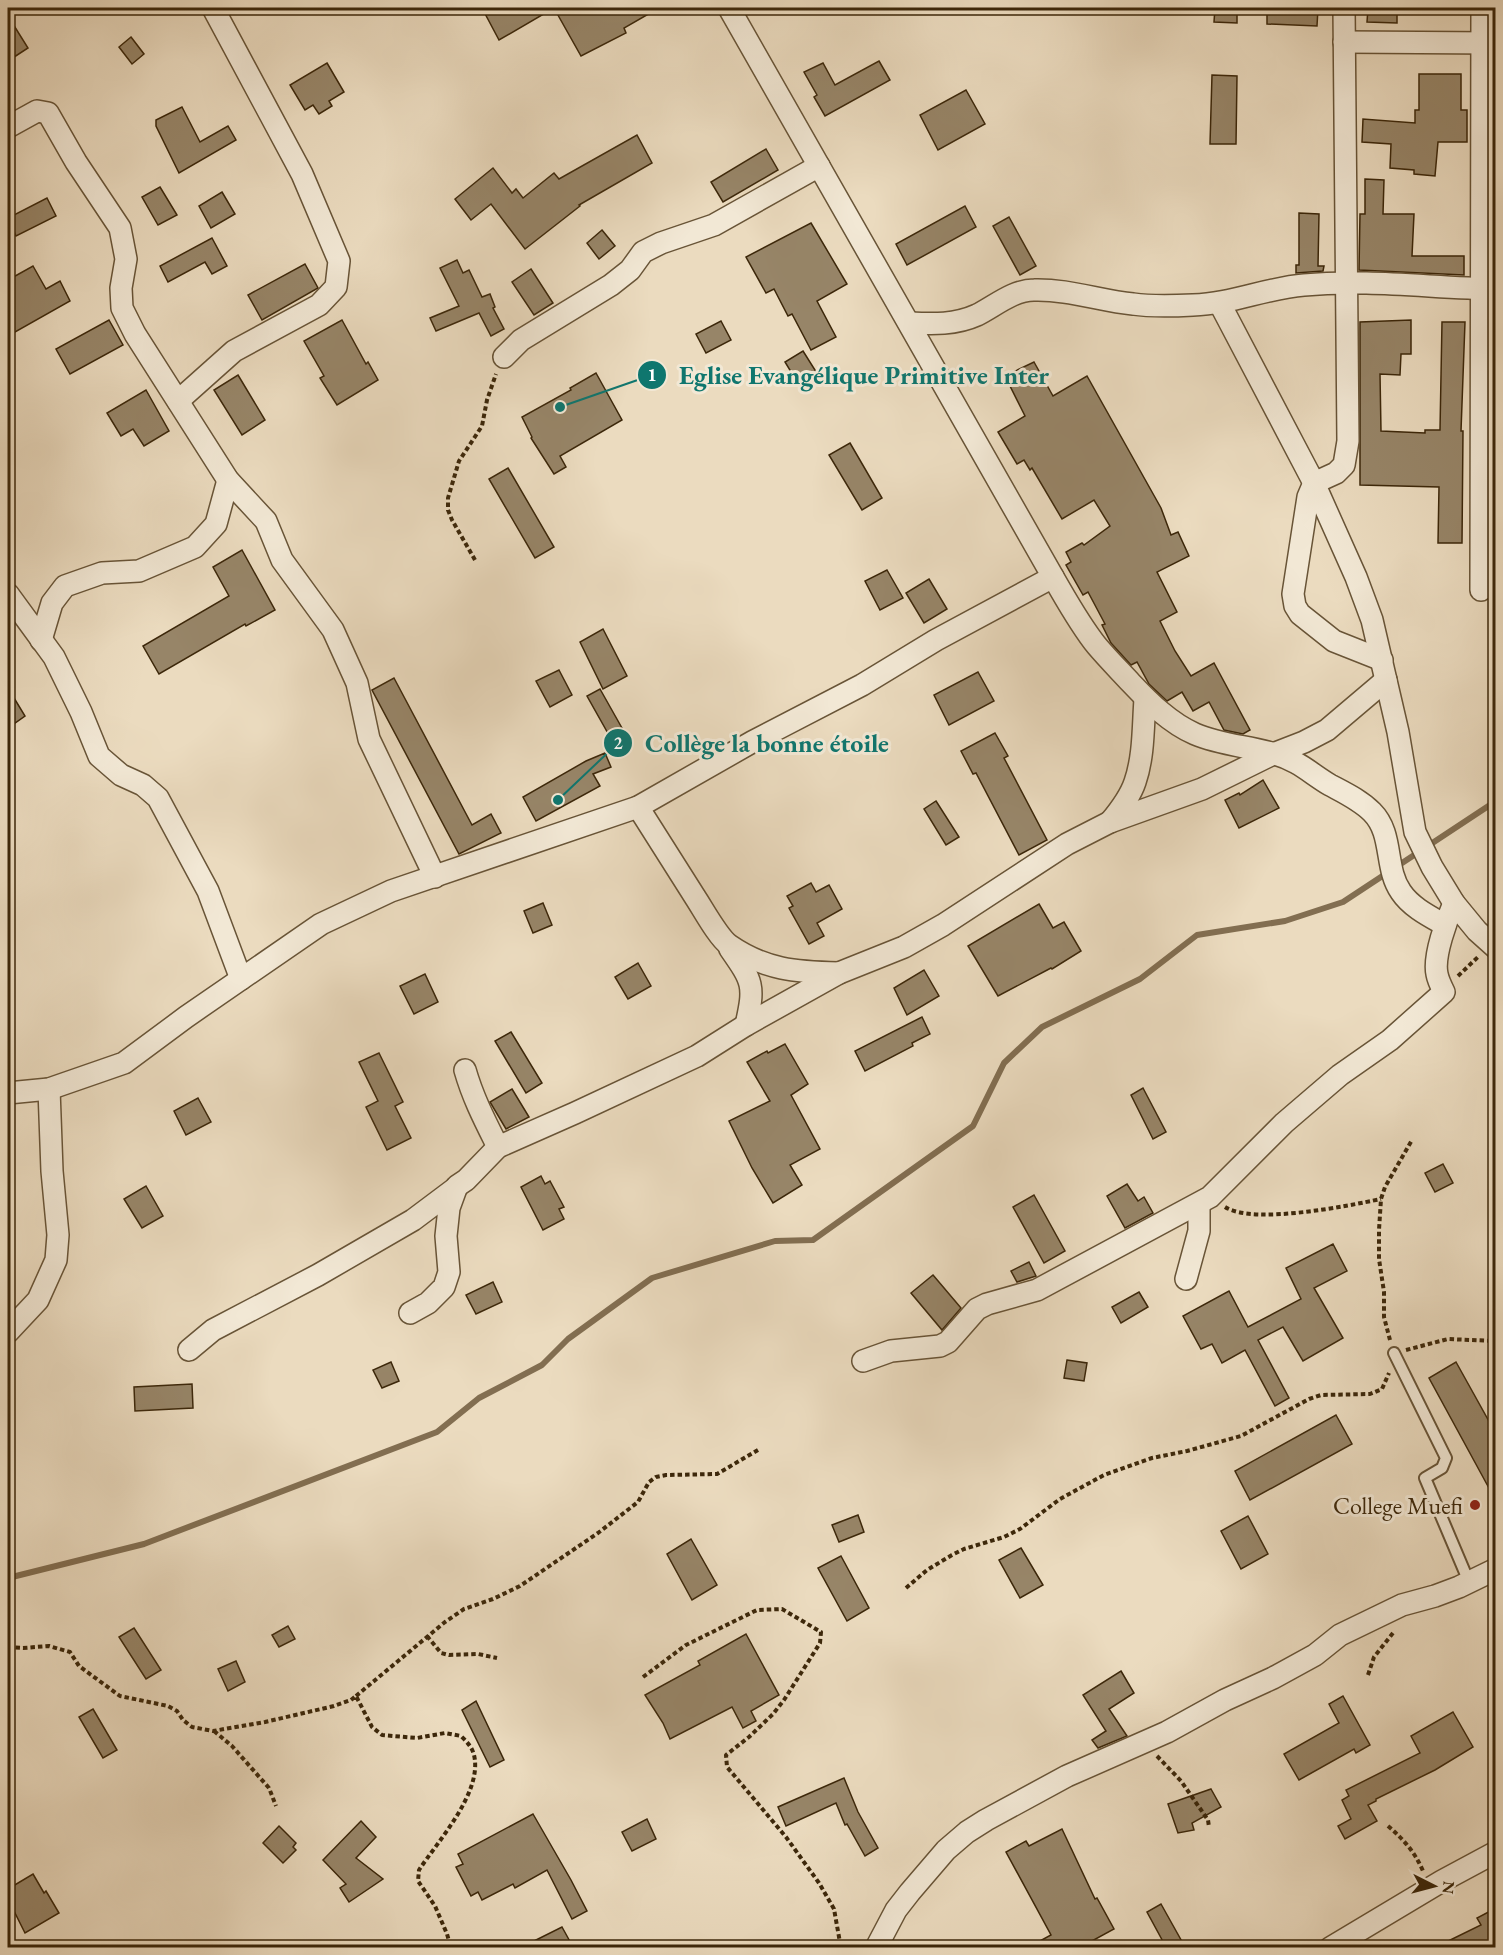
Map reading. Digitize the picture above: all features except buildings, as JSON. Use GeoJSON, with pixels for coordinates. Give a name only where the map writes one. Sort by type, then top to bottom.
{"type":"FeatureCollection","features":[{"type":"Feature","properties":{"kind":"street"},"geometry":{"type":"LineString","coordinates":[[178,401],[234,351],[319,305],[336,287],[339,261],[302,174],[213,8]]}},
{"type":"Feature","properties":{"kind":"street"},"geometry":{"type":"LineString","coordinates":[[729,8],[1053,577],[1098,647],[1146,699],[1173,722],[1194,734],[1226,745],[1273,753],[1299,763],[1362,803],[1374,814],[1383,829],[1393,879],[1401,894],[1414,906],[1444,924]]}},
{"type":"Feature","properties":{"kind":"street"},"geometry":{"type":"LineString","coordinates":[[1344,8],[1348,441],[1344,465],[1314,483],[1308,497],[1293,594],[1294,606],[1300,614],[1334,641],[1384,670]]}},
{"type":"Feature","properties":{"kind":"street"},"geometry":{"type":"LineString","coordinates":[[1481,590],[1489,289],[1489,43],[1482,8]]}},
{"type":"Feature","properties":{"kind":"street"},"geometry":{"type":"LineString","coordinates":[[1344,42],[1489,43]]}},
{"type":"Feature","properties":{"kind":"street"},"geometry":{"type":"LineString","coordinates":[[8,127],[37,111],[48,113],[76,162],[120,228],[126,259],[121,288],[122,308],[135,334],[228,480],[266,521],[282,560],[333,630],[357,683],[369,739],[435,877]]}},
{"type":"Feature","properties":{"kind":"street"},"geometry":{"type":"LineString","coordinates":[[504,357],[521,340],[611,285],[630,270],[643,252],[661,243],[714,225],[819,166]]}},
{"type":"Feature","properties":{"kind":"street"},"geometry":{"type":"LineString","coordinates":[[910,323],[956,322],[976,315],[1011,296],[1032,290],[1053,290],[1135,305],[1220,304],[1265,291],[1302,285],[1345,282],[1489,289]]}},
{"type":"Feature","properties":{"kind":"street"},"geometry":{"type":"LineString","coordinates":[[1220,304],[1314,483],[1368,609],[1398,732],[1415,832],[1432,867],[1454,903],[1495,947]]}},
{"type":"Feature","properties":{"kind":"street"},"geometry":{"type":"LineString","coordinates":[[40,640],[52,603],[65,586],[102,573],[139,571],[195,547],[216,524],[228,480]]}},
{"type":"Feature","properties":{"kind":"street"},"geometry":{"type":"LineString","coordinates":[[8,1093],[49,1089],[124,1063],[321,924],[392,891],[638,807],[753,742],[862,685],[936,640],[1053,577]]}},
{"type":"Feature","properties":{"kind":"street"},"geometry":{"type":"LineString","coordinates":[[8,594],[54,657],[81,712],[99,756],[121,775],[143,784],[158,798],[208,891],[241,979]]}},
{"type":"Feature","properties":{"kind":"street"},"geometry":{"type":"LineString","coordinates":[[189,1350],[213,1330],[318,1275],[413,1220],[466,1180],[498,1147],[697,1056],[746,1025],[839,973],[904,947],[943,925],[1067,844],[1110,822],[1202,789],[1273,753],[1304,742],[1327,730],[1384,670]]}},
{"type":"Feature","properties":{"kind":"street"},"geometry":{"type":"LineString","coordinates":[[1110,822],[1124,804],[1135,784],[1146,699]]}},
{"type":"Feature","properties":{"kind":"street"},"geometry":{"type":"LineString","coordinates":[[638,807],[749,978],[752,997],[746,1025]]}},
{"type":"Feature","properties":{"kind":"street"},"geometry":{"type":"LineString","coordinates":[[863,1361],[891,1351],[940,1346],[948,1342],[977,1309],[1037,1290],[1204,1201],[1284,1123],[1340,1075],[1390,1040],[1444,992],[1436,967],[1444,924],[1454,903]]}},
{"type":"Feature","properties":{"kind":"street"},"geometry":{"type":"LineString","coordinates":[[727,944],[753,960],[777,968],[798,972],[839,973]]}},
{"type":"Feature","properties":{"kind":"street"},"geometry":{"type":"LineString","coordinates":[[465,1070],[481,1115],[498,1147]]}},
{"type":"Feature","properties":{"kind":"street"},"geometry":{"type":"LineString","coordinates":[[8,1332],[38,1300],[56,1260],[58,1235],[51,1171],[49,1089]]}},
{"type":"Feature","properties":{"kind":"street"},"geometry":{"type":"LineString","coordinates":[[410,1312],[428,1302],[444,1287],[449,1272],[446,1236],[450,1208],[457,1186]]}},
{"type":"Feature","properties":{"kind":"street"},"geometry":{"type":"LineString","coordinates":[[1186,1278],[1199,1232],[1204,1201]]}},
{"type":"Feature","properties":{"kind":"street"},"geometry":{"type":"LineString","coordinates":[[876,1947],[896,1910],[910,1892],[946,1850],[967,1832],[1067,1776],[1147,1741],[1273,1678],[1315,1655],[1340,1635],[1402,1605],[1435,1596],[1496,1569]]}},
{"type":"Feature","properties":{"kind":"street"},"geometry":{"type":"LineString","coordinates":[[1330,1947],[1496,1852]]}},
{"type":"Feature","properties":{"kind":"lane"},"geometry":{"type":"LineString","coordinates":[[1394,1353],[1446,1458],[1442,1468],[1425,1478],[1469,1582]]}},
{"type":"Feature","properties":{"kind":"path"},"geometry":{"type":"LineString","coordinates":[[475,560],[452,520],[448,510],[448,498],[459,461],[482,426],[494,376],[504,357]]}},
{"type":"Feature","properties":{"kind":"path"},"geometry":{"type":"LineString","coordinates":[[1444,992],[1450,990],[1458,974],[1472,961],[1495,947]]}},
{"type":"Feature","properties":{"kind":"path"},"geometry":{"type":"LineString","coordinates":[[1412,1140],[1385,1187],[1381,1199],[1379,1244],[1384,1317],[1394,1353],[1448,1339],[1496,1341]]}},
{"type":"Feature","properties":{"kind":"path"},"geometry":{"type":"LineString","coordinates":[[1204,1201],[1232,1211],[1254,1215],[1326,1208],[1381,1199]]}},
{"type":"Feature","properties":{"kind":"path"},"geometry":{"type":"LineString","coordinates":[[906,1588],[927,1570],[952,1555],[1020,1529],[1060,1499],[1104,1475],[1152,1458],[1241,1436],[1309,1399],[1321,1395],[1370,1394],[1382,1389],[1392,1365]]}},
{"type":"Feature","properties":{"kind":"path"},"geometry":{"type":"LineString","coordinates":[[8,1647],[49,1646],[70,1652],[80,1666],[120,1696],[168,1706],[177,1711],[192,1727],[213,1731],[334,1706],[357,1696],[427,1636],[464,1609],[520,1586],[630,1510],[638,1502],[649,1482],[656,1477],[717,1474],[758,1450]]}},
{"type":"Feature","properties":{"kind":"path"},"geometry":{"type":"LineString","coordinates":[[1368,1675],[1374,1657],[1384,1641],[1410,1614],[1417,1601]]}},
{"type":"Feature","properties":{"kind":"path"},"geometry":{"type":"LineString","coordinates":[[643,1677],[686,1645],[757,1610],[782,1609],[821,1632],[820,1643],[784,1700],[749,1737],[726,1755],[725,1761],[727,1767],[786,1837],[819,1883],[834,1908],[841,1947]]}},
{"type":"Feature","properties":{"kind":"path"},"geometry":{"type":"LineString","coordinates":[[427,1636],[441,1653],[448,1655],[478,1654],[497,1658]]}},
{"type":"Feature","properties":{"kind":"path"},"geometry":{"type":"LineString","coordinates":[[357,1696],[372,1727],[382,1735],[417,1738],[445,1733],[461,1736],[470,1746],[475,1757],[468,1796],[418,1875],[418,1881],[430,1897],[451,1947]]}},
{"type":"Feature","properties":{"kind":"path"},"geometry":{"type":"LineString","coordinates":[[213,1731],[232,1746],[269,1788],[276,1806]]}},
{"type":"Feature","properties":{"kind":"path"},"geometry":{"type":"LineString","coordinates":[[1147,1741],[1152,1751],[1181,1781],[1208,1820],[1209,1827]]}},
{"type":"Feature","properties":{"kind":"path"},"geometry":{"type":"LineString","coordinates":[[1388,1826],[1407,1843],[1423,1872]]}},
{"type":"Feature","properties":{"kind":"waterway"},"geometry":{"type":"LineString","coordinates":[[1396,867],[1496,801]]}},
{"type":"Feature","properties":{"kind":"waterway"},"geometry":{"type":"LineString","coordinates":[[8,1578],[144,1544],[437,1432],[479,1398],[542,1365],[568,1339],[652,1278],[775,1241],[813,1240],[973,1126],[1004,1063],[1042,1027],[1140,979],[1197,935],[1285,921],[1343,902],[1387,873]]}},
{"type":"Feature","properties":{"kind":"place","name":"Eglise Evangélique Primitive Inter"},"geometry":{"type":"Point","coordinates":[560,407]}},
{"type":"Feature","properties":{"kind":"place","name":"Collège la bonne étoile"},"geometry":{"type":"Point","coordinates":[558,800]}},
{"type":"Feature","properties":{"kind":"place","name":"College Muefi"},"geometry":{"type":"Point","coordinates":[1475,1505]}}]}
